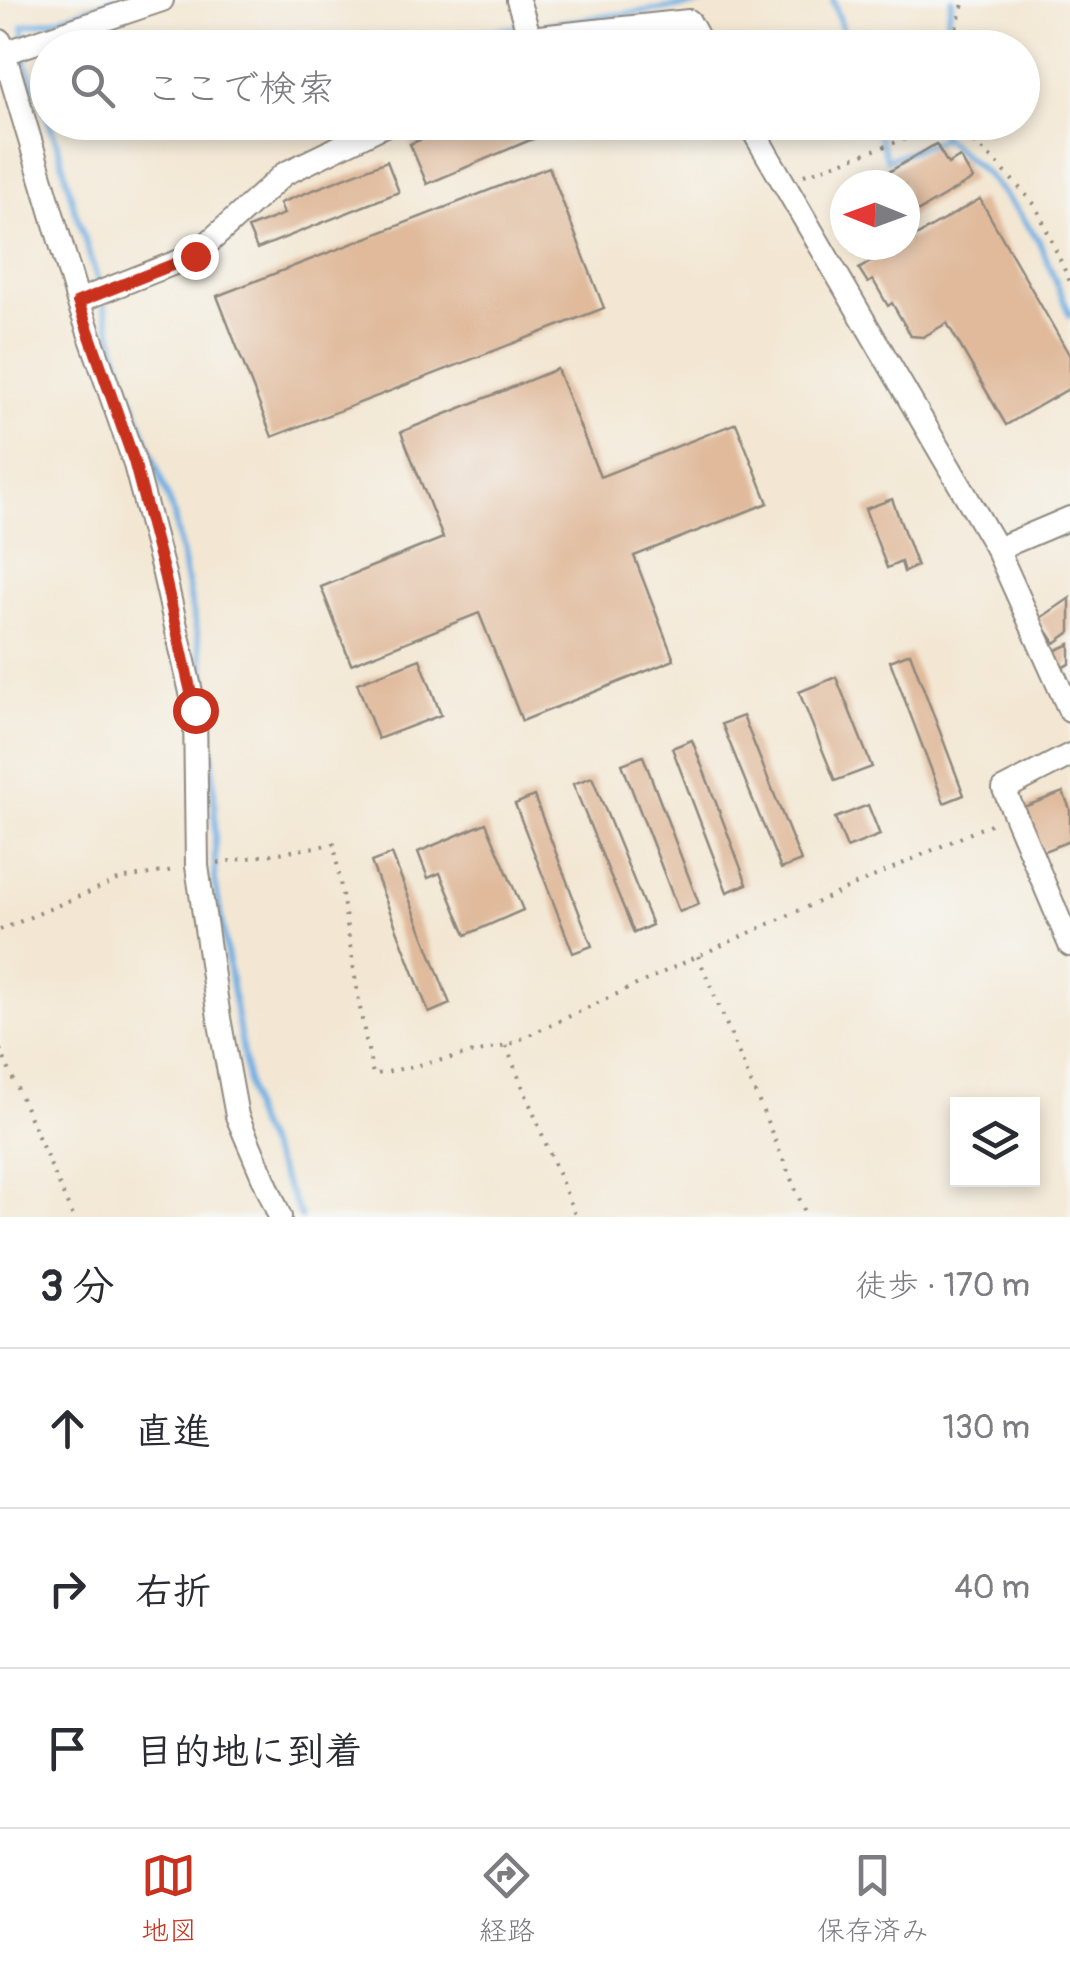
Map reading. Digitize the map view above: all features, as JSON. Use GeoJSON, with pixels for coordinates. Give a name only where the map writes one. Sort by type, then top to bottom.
{"type":"FeatureCollection","features":[{"type":"Feature","properties":{"kind":"street"},"geometry":{"type":"LineString","coordinates":[[60,30],[162,0]]}},
{"type":"Feature","properties":{"kind":"street"},"geometry":{"type":"LineString","coordinates":[[518,0],[522,30]]}},
{"type":"Feature","properties":{"kind":"street"},"geometry":{"type":"LineString","coordinates":[[622,30],[689,21],[694,30]]}},
{"type":"Feature","properties":{"kind":"street"},"geometry":{"type":"LineString","coordinates":[[30,39],[2,47],[78,302],[134,461],[164,574],[195,710],[197,866],[237,1116],[280,1217]]}},
{"type":"Feature","properties":{"kind":"street"},"geometry":{"type":"LineString","coordinates":[[78,302],[195,256],[284,174],[353,140]]}},
{"type":"Feature","properties":{"kind":"street"},"geometry":{"type":"LineString","coordinates":[[758,140],[996,549],[1070,711]]}},
{"type":"Feature","properties":{"kind":"street"},"geometry":{"type":"LineString","coordinates":[[996,549],[1070,518]]}},
{"type":"Feature","properties":{"kind":"street"},"geometry":{"type":"LineString","coordinates":[[1070,755],[1004,789],[1070,945]]}},
{"type":"Feature","properties":{"kind":"path"},"geometry":{"type":"LineString","coordinates":[[956,30],[964,0]]}},
{"type":"Feature","properties":{"kind":"path"},"geometry":{"type":"LineString","coordinates":[[783,182],[902,140]]}},
{"type":"Feature","properties":{"kind":"path"},"geometry":{"type":"LineString","coordinates":[[970,140],[1036,206],[1070,282]]}},
{"type":"Feature","properties":{"kind":"path"},"geometry":{"type":"LineString","coordinates":[[0,930],[120,879],[334,844],[373,1074],[506,1046],[1016,813]]}},
{"type":"Feature","properties":{"kind":"path"},"geometry":{"type":"LineString","coordinates":[[698,956],[807,1217]]}},
{"type":"Feature","properties":{"kind":"path"},"geometry":{"type":"LineString","coordinates":[[506,1046],[576,1217]]}},
{"type":"Feature","properties":{"kind":"path"},"geometry":{"type":"LineString","coordinates":[[0,1049],[72,1217]]}},
{"type":"Feature","properties":{"kind":"building"},"geometry":{"type":"Polygon","coordinates":[[[419,140],[530,140],[427,184],[410,144],[419,140]]]}},
{"type":"Feature","properties":{"kind":"building"},"geometry":{"type":"Polygon","coordinates":[[[936,144],[948,164],[960,157],[973,179],[920,210],[920,170],[892,170],[936,144]]]}},
{"type":"Feature","properties":{"kind":"building"},"geometry":{"type":"Polygon","coordinates":[[[387,161],[399,192],[257,249],[248,228],[284,214],[280,203],[387,161]]]}},
{"type":"Feature","properties":{"kind":"building"},"geometry":{"type":"Polygon","coordinates":[[[549,167],[604,308],[272,437],[217,296],[549,167]]]}},
{"type":"Feature","properties":{"kind":"building"},"geometry":{"type":"Polygon","coordinates":[[[980,199],[1070,356],[1070,388],[1006,425],[947,323],[923,337],[911,336],[892,303],[888,306],[873,280],[868,283],[859,269],[873,260],[920,260],[920,234],[980,199]]]}},
{"type":"Feature","properties":{"kind":"building"},"geometry":{"type":"Polygon","coordinates":[[[557,369],[600,477],[736,423],[768,503],[634,556],[674,660],[522,721],[479,613],[351,664],[321,587],[443,538],[401,432],[557,369]]]}},
{"type":"Feature","properties":{"kind":"building"},"geometry":{"type":"Polygon","coordinates":[[[892,499],[917,566],[904,572],[901,562],[887,568],[865,509],[892,499]]]}},
{"type":"Feature","properties":{"kind":"building"},"geometry":{"type":"Polygon","coordinates":[[[1070,598],[1070,632],[1055,643],[1039,619],[1070,598]]]}},
{"type":"Feature","properties":{"kind":"building"},"geometry":{"type":"Polygon","coordinates":[[[1070,644],[1070,664],[1059,669],[1052,652],[1070,644]]]}},
{"type":"Feature","properties":{"kind":"building"},"geometry":{"type":"Polygon","coordinates":[[[910,653],[964,795],[944,803],[890,661],[910,653]]]}},
{"type":"Feature","properties":{"kind":"building"},"geometry":{"type":"Polygon","coordinates":[[[420,659],[441,715],[378,739],[357,683],[420,659]]]}},
{"type":"Feature","properties":{"kind":"building"},"geometry":{"type":"Polygon","coordinates":[[[836,677],[872,767],[835,781],[799,692],[836,677]]]}},
{"type":"Feature","properties":{"kind":"building"},"geometry":{"type":"Polygon","coordinates":[[[743,716],[801,861],[781,869],[722,724],[743,716]]]}},
{"type":"Feature","properties":{"kind":"building"},"geometry":{"type":"Polygon","coordinates":[[[692,740],[747,884],[727,892],[672,748],[692,740]]]}},
{"type":"Feature","properties":{"kind":"building"},"geometry":{"type":"Polygon","coordinates":[[[643,756],[699,904],[679,912],[622,764],[643,756]]]}},
{"type":"Feature","properties":{"kind":"building"},"geometry":{"type":"Polygon","coordinates":[[[592,777],[652,925],[634,933],[573,784],[592,777]]]}},
{"type":"Feature","properties":{"kind":"building"},"geometry":{"type":"Polygon","coordinates":[[[1063,792],[1070,809],[1070,841],[1039,853],[1021,808],[1063,792]]]}},
{"type":"Feature","properties":{"kind":"building"},"geometry":{"type":"Polygon","coordinates":[[[534,796],[592,946],[573,953],[515,804],[534,796]]]}},
{"type":"Feature","properties":{"kind":"building"},"geometry":{"type":"Polygon","coordinates":[[[868,805],[880,835],[847,848],[835,818],[868,805]]]}},
{"type":"Feature","properties":{"kind":"building"},"geometry":{"type":"Polygon","coordinates":[[[486,823],[523,910],[466,935],[440,873],[428,878],[418,852],[486,823]]]}},
{"type":"Feature","properties":{"kind":"building"},"geometry":{"type":"Polygon","coordinates":[[[392,854],[450,1004],[429,1013],[371,862],[392,854]]]}},
{"type":"Feature","properties":{"kind":"waterway"},"geometry":{"type":"LineString","coordinates":[[24,40],[23,26],[55,20],[114,0]]}},
{"type":"Feature","properties":{"kind":"waterway"},"geometry":{"type":"LineString","coordinates":[[547,24],[711,0]]}},
{"type":"Feature","properties":{"kind":"waterway"},"geometry":{"type":"LineString","coordinates":[[833,0],[843,30]]}},
{"type":"Feature","properties":{"kind":"waterway"},"geometry":{"type":"LineString","coordinates":[[946,30],[952,0]]}},
{"type":"Feature","properties":{"kind":"waterway"},"geometry":{"type":"LineString","coordinates":[[499,30],[521,27]]}},
{"type":"Feature","properties":{"kind":"waterway"},"geometry":{"type":"LineString","coordinates":[[25,52],[30,75]]}},
{"type":"Feature","properties":{"kind":"waterway"},"geometry":{"type":"LineString","coordinates":[[56,140],[120,365],[174,515],[210,700],[215,882],[253,1115],[301,1217]]}},
{"type":"Feature","properties":{"kind":"waterway"},"geometry":{"type":"LineString","coordinates":[[880,140],[887,160],[939,140]]}},
{"type":"Feature","properties":{"kind":"waterway"},"geometry":{"type":"LineString","coordinates":[[946,140],[986,174],[1038,239],[1070,315]]}},
{"type":"Feature","properties":{"kind":"route"},"geometry":{"type":"LineString","coordinates":[[195,256],[78,302],[134,461],[195,710]]}}]}
